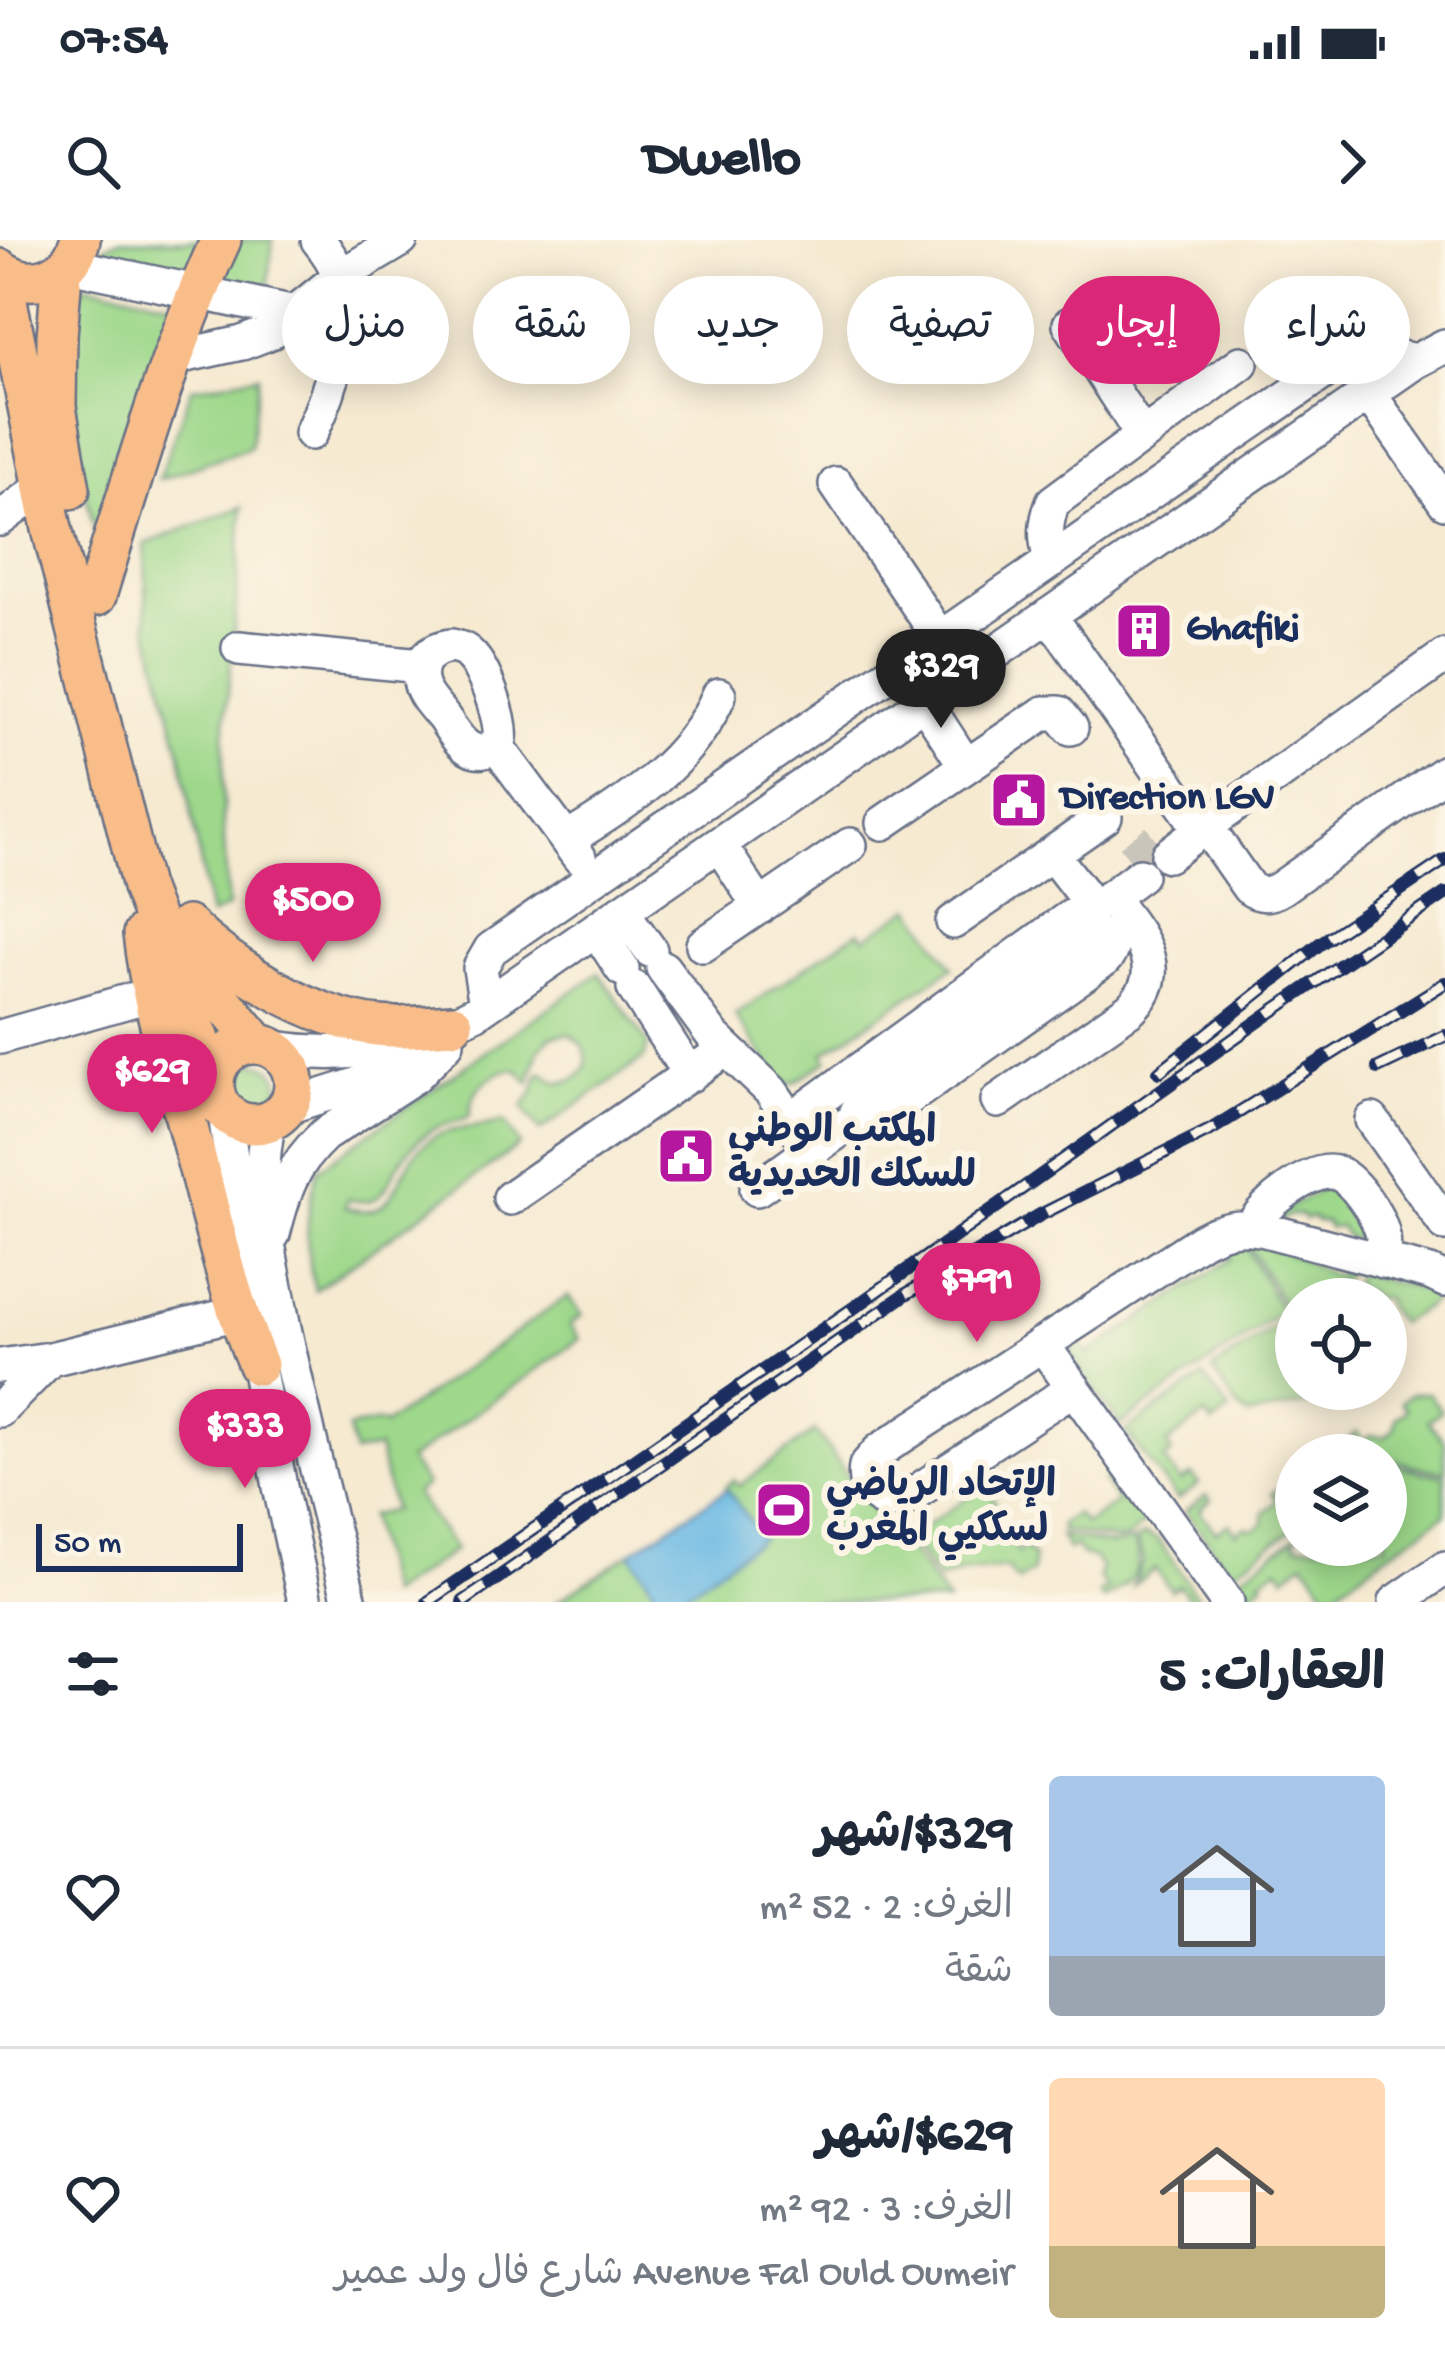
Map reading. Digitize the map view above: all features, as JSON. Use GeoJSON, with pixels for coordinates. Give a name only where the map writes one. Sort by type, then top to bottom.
{"type":"FeatureCollection","features":[{"type":"Feature","properties":{"kind":"main road"},"geometry":{"type":"LineString","coordinates":[[96,596],[173,358],[221,240]]}},
{"type":"Feature","properties":{"kind":"main road"},"geometry":{"type":"LineString","coordinates":[[0,270],[26,281],[45,280],[70,259]]}},
{"type":"Feature","properties":{"kind":"main road"},"geometry":{"type":"LineString","coordinates":[[0,270],[43,487],[156,896],[220,1094],[250,1124],[278,1114],[293,1093],[294,1077],[283,1056],[264,1046],[213,990],[156,896],[56,407],[57,336],[70,259]]}},
{"type":"Feature","properties":{"kind":"main road"},"geometry":{"type":"LineString","coordinates":[[0,368],[30,418]]}},
{"type":"Feature","properties":{"kind":"main road"},"geometry":{"type":"LineString","coordinates":[[156,896],[145,949],[153,994],[238,1313],[258,1366]]}},
{"type":"Feature","properties":{"kind":"main road"},"geometry":{"type":"LineString","coordinates":[[156,896],[233,965],[329,1014],[382,1027],[465,1021]]}},
{"type":"Feature","properties":{"kind":"main road"},"geometry":{"type":"LineString","coordinates":[[220,1094],[221,1061],[233,1050],[264,1046]]}},
{"type":"Feature","properties":{"kind":"street"},"geometry":{"type":"LineString","coordinates":[[342,276],[401,240]]}},
{"type":"Feature","properties":{"kind":"street"},"geometry":{"type":"LineString","coordinates":[[324,242],[338,276]]}},
{"type":"Feature","properties":{"kind":"street"},"geometry":{"type":"LineString","coordinates":[[70,259],[282,310]]}},
{"type":"Feature","properties":{"kind":"street"},"geometry":{"type":"LineString","coordinates":[[173,358],[256,339],[282,323]]}},
{"type":"Feature","properties":{"kind":"street"},"geometry":{"type":"LineString","coordinates":[[349,1596],[298,1394],[262,1212],[260,1176],[278,1114],[385,1074],[1434,349]]}},
{"type":"Feature","properties":{"kind":"street"},"geometry":{"type":"LineString","coordinates":[[269,1247],[284,1191],[300,1160],[323,1135],[415,1076],[465,1021],[486,955],[1343,358],[1434,349]]}},
{"type":"Feature","properties":{"kind":"street"},"geometry":{"type":"LineString","coordinates":[[1052,561],[1046,544],[1053,502],[1241,363]]}},
{"type":"Feature","properties":{"kind":"street"},"geometry":{"type":"LineString","coordinates":[[310,433],[330,384]]}},
{"type":"Feature","properties":{"kind":"street"},"geometry":{"type":"LineString","coordinates":[[1109,384],[1142,435]]}},
{"type":"Feature","properties":{"kind":"street"},"geometry":{"type":"LineString","coordinates":[[1369,394],[1445,502]]}},
{"type":"Feature","properties":{"kind":"street"},"geometry":{"type":"LineString","coordinates":[[836,484],[940,638]]}},
{"type":"Feature","properties":{"kind":"street"},"geometry":{"type":"LineString","coordinates":[[0,519],[43,487]]}},
{"type":"Feature","properties":{"kind":"street"},"geometry":{"type":"LineString","coordinates":[[1049,615],[1249,888],[1261,894],[1281,888],[1445,772]]}},
{"type":"Feature","properties":{"kind":"street"},"geometry":{"type":"LineString","coordinates":[[239,649],[421,666]]}},
{"type":"Feature","properties":{"kind":"street"},"geometry":{"type":"LineString","coordinates":[[462,649],[476,662],[500,718],[502,731],[496,745],[481,752],[465,746],[425,694],[421,666],[433,651],[462,649]]}},
{"type":"Feature","properties":{"kind":"street"},"geometry":{"type":"LineString","coordinates":[[1163,847],[1194,835],[1199,821],[1445,656]]}},
{"type":"Feature","properties":{"kind":"street"},"geometry":{"type":"LineString","coordinates":[[568,839],[623,804],[674,763],[704,727],[719,695]]}},
{"type":"Feature","properties":{"kind":"street"},"geometry":{"type":"LineString","coordinates":[[925,701],[966,766]]}},
{"type":"Feature","properties":{"kind":"street"},"geometry":{"type":"LineString","coordinates":[[883,823],[1049,711],[1059,712],[1071,728]]}},
{"type":"Feature","properties":{"kind":"street"},"geometry":{"type":"LineString","coordinates":[[496,745],[594,878]]}},
{"type":"Feature","properties":{"kind":"street"},"geometry":{"type":"LineString","coordinates":[[953,922],[1105,817]]}},
{"type":"Feature","properties":{"kind":"street"},"geometry":{"type":"LineString","coordinates":[[719,844],[760,907]]}},
{"type":"Feature","properties":{"kind":"street"},"geometry":{"type":"LineString","coordinates":[[703,945],[850,845]]}},
{"type":"Feature","properties":{"kind":"street"},"geometry":{"type":"LineString","coordinates":[[998,1101],[1136,1004],[1146,988],[1149,959],[1141,941],[1092,903],[1052,854]]}},
{"type":"Feature","properties":{"kind":"street"},"geometry":{"type":"LineString","coordinates":[[792,1119],[1135,867]]}},
{"type":"Feature","properties":{"kind":"street"},"geometry":{"type":"LineString","coordinates":[[609,920],[642,969],[690,1075]]}},
{"type":"Feature","properties":{"kind":"street"},"geometry":{"type":"LineString","coordinates":[[758,1189],[858,1118],[860,1106],[1095,935],[1111,941],[1112,951],[1104,960],[1136,1004]]}},
{"type":"Feature","properties":{"kind":"street"},"geometry":{"type":"LineString","coordinates":[[642,969],[760,1078],[812,1151]]}},
{"type":"Feature","properties":{"kind":"street"},"geometry":{"type":"LineString","coordinates":[[0,1037],[153,994]]}},
{"type":"Feature","properties":{"kind":"street"},"geometry":{"type":"LineString","coordinates":[[264,1046],[317,1054],[364,1052],[410,1042],[465,1021]]}},
{"type":"Feature","properties":{"kind":"street"},"geometry":{"type":"LineString","coordinates":[[510,1198],[726,1049]]}},
{"type":"Feature","properties":{"kind":"street"},"geometry":{"type":"LineString","coordinates":[[220,1094],[258,1366],[305,1602]]}},
{"type":"Feature","properties":{"kind":"street"},"geometry":{"type":"LineString","coordinates":[[1372,1120],[1445,1224]]}},
{"type":"Feature","properties":{"kind":"street"},"geometry":{"type":"LineString","coordinates":[[1252,1228],[1272,1201],[1319,1173],[1338,1173],[1353,1184],[1377,1218],[1384,1239],[1382,1261]]}},
{"type":"Feature","properties":{"kind":"street"},"geometry":{"type":"LineString","coordinates":[[1074,1388],[907,1498],[888,1502],[871,1493],[865,1475],[872,1457],[1213,1233],[1252,1228],[1445,1280]]}},
{"type":"Feature","properties":{"kind":"street"},"geometry":{"type":"LineString","coordinates":[[0,1366],[50,1359],[238,1313]]}},
{"type":"Feature","properties":{"kind":"street"},"geometry":{"type":"LineString","coordinates":[[1042,1344],[1227,1602]]}},
{"type":"Feature","properties":{"kind":"street"},"geometry":{"type":"LineString","coordinates":[[0,1410],[50,1359]]}},
{"type":"Feature","properties":{"kind":"street"},"geometry":{"type":"LineString","coordinates":[[1396,1602],[1445,1568]]}},
{"type":"Feature","properties":{"kind":"green space"},"geometry":{"type":"Polygon","coordinates":[[[120,240],[208,240],[191,274],[103,258],[105,247],[120,240]]]}},
{"type":"Feature","properties":{"kind":"green space"},"geometry":{"type":"Polygon","coordinates":[[[235,240],[273,240],[267,293],[216,283],[235,240]]]}},
{"type":"Feature","properties":{"kind":"green space"},"geometry":{"type":"Polygon","coordinates":[[[85,284],[175,303],[115,459],[96,536],[73,442],[74,309],[85,284]]]}},
{"type":"Feature","properties":{"kind":"green space"},"geometry":{"type":"Polygon","coordinates":[[[259,375],[250,447],[158,480],[192,388],[259,375]]]}},
{"type":"Feature","properties":{"kind":"green space"},"geometry":{"type":"Polygon","coordinates":[[[242,507],[224,738],[228,907],[210,916],[181,753],[147,623],[145,544],[242,507]]]}},
{"type":"Feature","properties":{"kind":"green space"},"geometry":{"type":"Polygon","coordinates":[[[912,907],[953,967],[824,1053],[828,1060],[786,1085],[735,1015],[859,931],[865,938],[912,907]]]}},
{"type":"Feature","properties":{"kind":"green space"},"geometry":{"type":"Polygon","coordinates":[[[599,973],[645,1039],[644,1058],[540,1131],[523,1107],[538,1075],[542,1072],[556,1082],[578,1077],[585,1067],[583,1045],[569,1034],[551,1036],[539,1050],[529,1083],[512,1069],[488,1079],[473,1099],[470,1116],[427,1133],[406,1154],[379,1196],[367,1201],[347,1199],[345,1207],[364,1211],[387,1201],[418,1150],[440,1134],[504,1121],[520,1145],[315,1290],[308,1229],[318,1169],[599,973]]]}},
{"type":"Feature","properties":{"kind":"green space"},"geometry":{"type":"Polygon","coordinates":[[[255,1063],[272,1070],[279,1087],[272,1104],[255,1111],[238,1104],[231,1087],[238,1070],[255,1063]]]}},
{"type":"Feature","properties":{"kind":"green space"},"geometry":{"type":"Polygon","coordinates":[[[1326,1187],[1337,1189],[1367,1230],[1366,1241],[1346,1237],[1340,1227],[1329,1228],[1311,1217],[1304,1220],[1301,1215],[1290,1215],[1278,1222],[1273,1216],[1326,1187]]]}},
{"type":"Feature","properties":{"kind":"green space"},"geometry":{"type":"Polygon","coordinates":[[[1242,1241],[1275,1300],[1275,1317],[1120,1425],[1073,1359],[1070,1346],[1078,1340],[1088,1354],[1231,1259],[1224,1248],[1242,1241]]]}},
{"type":"Feature","properties":{"kind":"green space"},"geometry":{"type":"Polygon","coordinates":[[[1246,1241],[1266,1243],[1336,1276],[1341,1272],[1340,1263],[1347,1269],[1343,1278],[1275,1278],[1275,1291],[1246,1241]]]}},
{"type":"Feature","properties":{"kind":"green space"},"geometry":{"type":"Polygon","coordinates":[[[1407,1286],[1431,1292],[1434,1300],[1407,1318],[1407,1286]]]}},
{"type":"Feature","properties":{"kind":"green space"},"geometry":{"type":"Polygon","coordinates":[[[568,1296],[582,1315],[570,1324],[580,1339],[409,1460],[426,1485],[415,1494],[455,1550],[388,1595],[369,1516],[393,1510],[378,1448],[354,1453],[348,1428],[384,1425],[568,1296]]]}},
{"type":"Feature","properties":{"kind":"green space"},"geometry":{"type":"Polygon","coordinates":[[[1275,1327],[1278,1410],[1248,1416],[1212,1370],[1275,1327]]]}},
{"type":"Feature","properties":{"kind":"green space"},"geometry":{"type":"Polygon","coordinates":[[[1204,1377],[1230,1411],[1213,1424],[1205,1415],[1167,1444],[1172,1453],[1164,1460],[1181,1482],[1192,1475],[1199,1484],[1178,1500],[1125,1431],[1204,1377]]]}},
{"type":"Feature","properties":{"kind":"green space"},"geometry":{"type":"Polygon","coordinates":[[[1428,1393],[1441,1411],[1428,1421],[1445,1442],[1445,1471],[1407,1464],[1407,1434],[1388,1434],[1396,1418],[1407,1410],[1411,1394],[1428,1393]]]}},
{"type":"Feature","properties":{"kind":"green space","name":"الإتحاد الرياضي لسككيي المغرب"},"geometry":{"type":"Polygon","coordinates":[[[815,1431],[948,1602],[556,1602],[734,1480],[739,1486],[815,1431]]]}},
{"type":"Feature","properties":{"kind":"green space"},"geometry":{"type":"Polygon","coordinates":[[[1407,1468],[1445,1475],[1445,1514],[1407,1541],[1407,1468]]]}},
{"type":"Feature","properties":{"kind":"green space"},"geometry":{"type":"Polygon","coordinates":[[[1112,1473],[1145,1521],[1130,1537],[1118,1540],[1061,1531],[1061,1524],[1076,1514],[1085,1524],[1117,1502],[1103,1481],[1112,1473]]]}},
{"type":"Feature","properties":{"kind":"green space"},"geometry":{"type":"Polygon","coordinates":[[[989,1483],[988,1491],[996,1502],[988,1509],[995,1519],[992,1531],[1018,1552],[1026,1547],[1034,1558],[1032,1572],[1018,1582],[1006,1568],[960,1573],[939,1581],[907,1538],[989,1483]]]}},
{"type":"Feature","properties":{"kind":"green space"},"geometry":{"type":"Polygon","coordinates":[[[1207,1495],[1211,1500],[1199,1510],[1216,1532],[1229,1523],[1236,1533],[1264,1523],[1264,1512],[1275,1503],[1275,1542],[1232,1572],[1185,1511],[1207,1495]]]}},
{"type":"Feature","properties":{"kind":"green space"},"geometry":{"type":"Polygon","coordinates":[[[1145,1535],[1158,1540],[1201,1602],[1192,1602],[1179,1585],[1171,1590],[1155,1569],[1133,1585],[1143,1562],[1137,1539],[1145,1535]]]}},
{"type":"Feature","properties":{"kind":"green space"},"geometry":{"type":"Polygon","coordinates":[[[1060,1536],[1113,1545],[1133,1541],[1137,1570],[1103,1600],[1099,1594],[1107,1588],[1099,1579],[1101,1567],[1075,1546],[1068,1550],[1060,1536]]]}},
{"type":"Feature","properties":{"kind":"green space"},"geometry":{"type":"Polygon","coordinates":[[[1275,1552],[1275,1566],[1298,1566],[1285,1576],[1278,1567],[1248,1594],[1237,1579],[1275,1552]]]}},
{"type":"Feature","properties":{"kind":"green space"},"geometry":{"type":"Polygon","coordinates":[[[1308,1566],[1371,1566],[1329,1595],[1308,1566]]]}},
{"type":"Feature","properties":{"kind":"water"},"geometry":{"type":"Polygon","coordinates":[[[727,1489],[762,1538],[673,1602],[663,1602],[630,1553],[727,1489]]]}},
{"type":"Feature","properties":{"kind":"tunnel"},"geometry":{"type":"LineString","coordinates":[[1130,860],[1157,839]]}},
{"type":"Feature","properties":{"kind":"railway"},"geometry":{"type":"LineString","coordinates":[[1159,1072],[1321,943],[1445,860]]}},
{"type":"Feature","properties":{"kind":"railway"},"geometry":{"type":"LineString","coordinates":[[428,1602],[1445,894]]}},
{"type":"Feature","properties":{"kind":"railway"},"geometry":{"type":"LineString","coordinates":[[463,1602],[906,1294],[1040,1215],[1212,1129],[1445,983]]}},
{"type":"Feature","properties":{"kind":"railway"},"geometry":{"type":"LineString","coordinates":[[1378,1068],[1445,1036]]}},
{"type":"Feature","properties":{"kind":"place","name":"Ghafiki"},"geometry":{"type":"Point","coordinates":[1144,631]}},
{"type":"Feature","properties":{"kind":"place","name":"Direction LGV"},"geometry":{"type":"Point","coordinates":[1019,800]}},
{"type":"Feature","properties":{"kind":"place","name":"المكتب الوطني للسكك الحديدية"},"geometry":{"type":"Point","coordinates":[686,1156]}},
{"type":"Feature","properties":{"kind":"place","name":"الإتحاد الرياضي لسككيي المغرب"},"geometry":{"type":"Point","coordinates":[784,1510]}}]}
